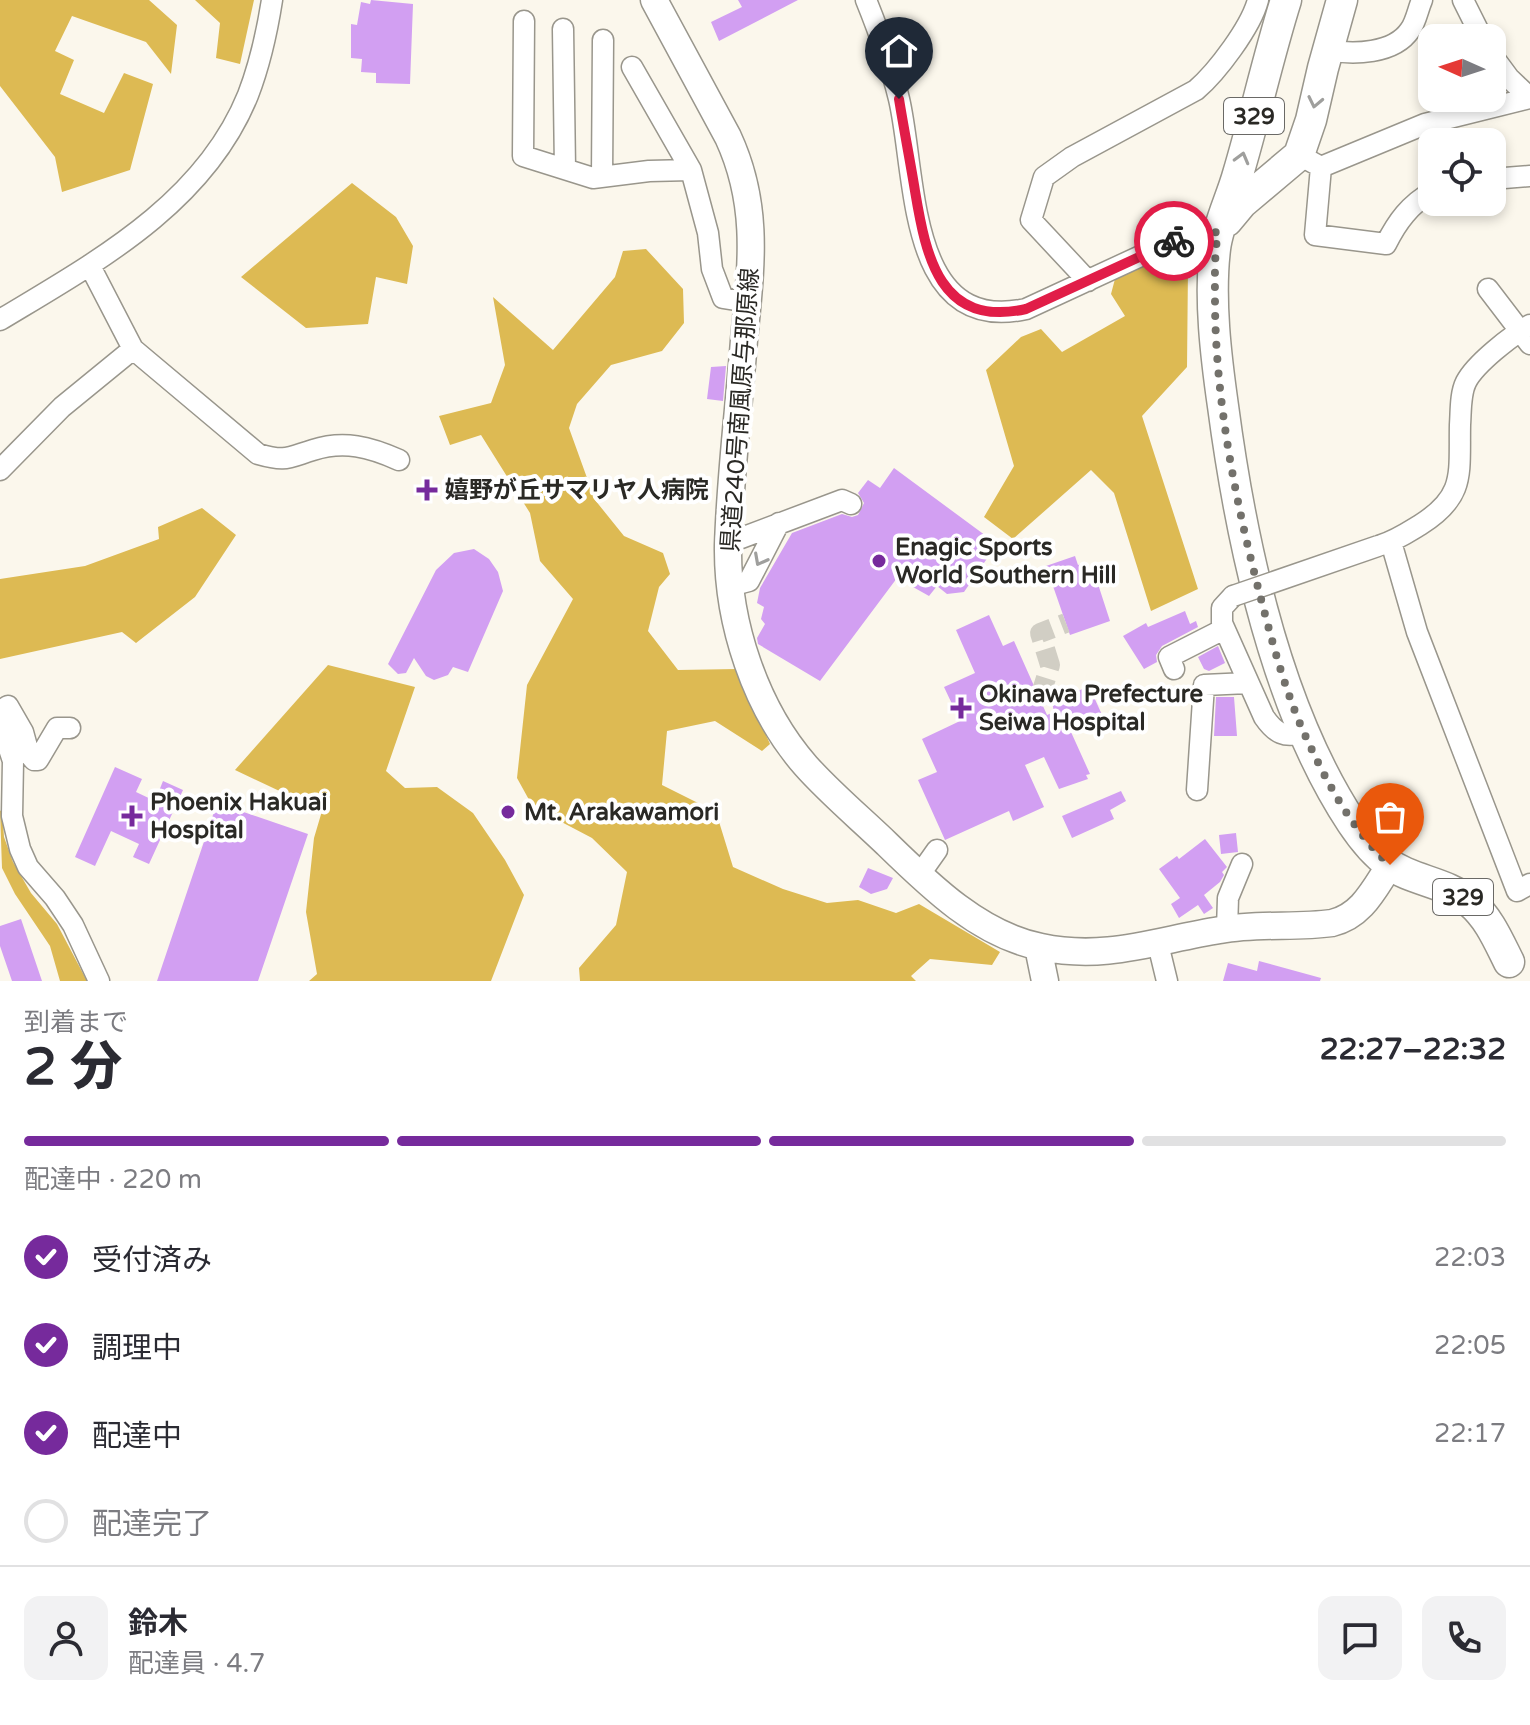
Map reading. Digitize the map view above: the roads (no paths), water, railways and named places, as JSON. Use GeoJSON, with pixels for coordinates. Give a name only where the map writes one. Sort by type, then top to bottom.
{"type":"FeatureCollection","features":[{"type":"Feature","properties":{"kind":"highway","name":"329"},"geometry":{"type":"LineString","coordinates":[[1286,0],[1215,250],[1215,326],[1220,385],[1251,558],[1285,685],[1304,732],[1352,823],[1390,865],[1444,886],[1470,902],[1491,926],[1513,972]]}},
{"type":"Feature","properties":{"kind":"highway","name":"329"},"geometry":{"type":"LineString","coordinates":[[1218,232],[1242,203],[1310,161],[1311,120],[1342,0]]}},
{"type":"Feature","properties":{"kind":"main road","name":"県道240号南風原与那原線"},"geometry":{"type":"LineString","coordinates":[[654,0],[728,137],[744,176],[751,219],[748,302],[728,543],[730,586],[740,637],[753,676],[777,725],[805,765],[920,874],[982,923],[1038,947],[1106,952],[1265,924],[1321,925],[1342,921],[1359,910],[1390,865]]}},
{"type":"Feature","properties":{"kind":"main road"},"geometry":{"type":"LineString","coordinates":[[1038,947],[1045,981]]}},
{"type":"Feature","properties":{"kind":"street"},"geometry":{"type":"LineString","coordinates":[[0,320],[90,266],[160,214],[182,193],[221,146],[248,95],[259,63],[272,0]]}},
{"type":"Feature","properties":{"kind":"street"},"geometry":{"type":"LineString","coordinates":[[866,0],[899,99],[922,234],[930,262],[956,297],[990,313],[1007,313],[1040,304],[1186,235],[1218,232]]}},
{"type":"Feature","properties":{"kind":"street"},"geometry":{"type":"LineString","coordinates":[[1088,281],[1031,220],[1044,177],[1072,157],[1196,90],[1211,77],[1229,51],[1258,0]]}},
{"type":"Feature","properties":{"kind":"street"},"geometry":{"type":"LineString","coordinates":[[1328,50],[1379,49],[1397,42],[1410,30],[1422,0]]}},
{"type":"Feature","properties":{"kind":"street"},"geometry":{"type":"LineString","coordinates":[[1463,0],[1475,24]]}},
{"type":"Feature","properties":{"kind":"street"},"geometry":{"type":"LineString","coordinates":[[524,21],[523,156],[593,178],[649,171],[691,170]]}},
{"type":"Feature","properties":{"kind":"street"},"geometry":{"type":"LineString","coordinates":[[563,29],[565,169]]}},
{"type":"Feature","properties":{"kind":"street"},"geometry":{"type":"LineString","coordinates":[[602,177],[603,40]]}},
{"type":"Feature","properties":{"kind":"street"},"geometry":{"type":"LineString","coordinates":[[632,67],[691,170],[708,233],[712,269],[723,298],[748,302]]}},
{"type":"Feature","properties":{"kind":"street"},"geometry":{"type":"LineString","coordinates":[[1506,74],[1530,98]]}},
{"type":"Feature","properties":{"kind":"street"},"geometry":{"type":"LineString","coordinates":[[1418,200],[1396,224],[1386,244],[1315,235],[1310,161],[1425,124],[1530,98]]}},
{"type":"Feature","properties":{"kind":"street"},"geometry":{"type":"LineString","coordinates":[[1506,178],[1530,176]]}},
{"type":"Feature","properties":{"kind":"street"},"geometry":{"type":"LineString","coordinates":[[90,266],[133,349],[258,454],[277,460],[340,445],[359,445],[399,460]]}},
{"type":"Feature","properties":{"kind":"street"},"geometry":{"type":"LineString","coordinates":[[1304,732],[1283,736],[1273,730],[1264,717],[1224,629],[1222,608],[1233,596],[1384,544],[1439,513],[1454,494],[1459,477],[1461,400],[1466,382],[1477,368],[1526,333],[1488,289]]}},
{"type":"Feature","properties":{"kind":"street"},"geometry":{"type":"LineString","coordinates":[[0,470],[62,407],[133,349]]}},
{"type":"Feature","properties":{"kind":"street"},"geometry":{"type":"LineString","coordinates":[[728,543],[842,500],[851,504]]}},
{"type":"Feature","properties":{"kind":"street"},"geometry":{"type":"LineString","coordinates":[[730,586],[749,581],[779,523]]}},
{"type":"Feature","properties":{"kind":"street"},"geometry":{"type":"LineString","coordinates":[[1384,544],[1517,891],[1530,884]]}},
{"type":"Feature","properties":{"kind":"street"},"geometry":{"type":"LineString","coordinates":[[1174,669],[1169,657],[1224,629]]}},
{"type":"Feature","properties":{"kind":"street"},"geometry":{"type":"LineString","coordinates":[[1197,790],[1204,685],[1248,683]]}},
{"type":"Feature","properties":{"kind":"street"},"geometry":{"type":"LineString","coordinates":[[0,711],[8,706],[34,760],[38,760],[57,728],[70,728]]}},
{"type":"Feature","properties":{"kind":"street"},"geometry":{"type":"LineString","coordinates":[[0,722],[13,761],[12,816],[20,849],[28,867],[73,925],[99,981]]}},
{"type":"Feature","properties":{"kind":"street"},"geometry":{"type":"LineString","coordinates":[[920,874],[937,850]]}},
{"type":"Feature","properties":{"kind":"street"},"geometry":{"type":"LineString","coordinates":[[1227,929],[1228,898],[1242,864]]}},
{"type":"Feature","properties":{"kind":"street"},"geometry":{"type":"LineString","coordinates":[[1158,944],[1167,981]]}},
{"type":"Feature","properties":{"kind":"tunnel"},"geometry":{"type":"LineString","coordinates":[[1040,697],[1050,665],[1040,633],[1066,623]]}},
{"type":"Feature","properties":{"kind":"place","name":"嬉野が丘サマリヤ人病院"},"geometry":{"type":"Point","coordinates":[427,490]}},
{"type":"Feature","properties":{"kind":"place","name":"Enagic Sports World Southern Hill"},"geometry":{"type":"Point","coordinates":[879,561]}},
{"type":"Feature","properties":{"kind":"place","name":"Okinawa Prefecture Seiwa Hospital"},"geometry":{"type":"Point","coordinates":[961,708]}},
{"type":"Feature","properties":{"kind":"place","name":"Mt. Arakawamori"},"geometry":{"type":"Point","coordinates":[508,812]}},
{"type":"Feature","properties":{"kind":"place","name":"Phoenix Hakuai Hospital"},"geometry":{"type":"Point","coordinates":[132,816]}}]}
